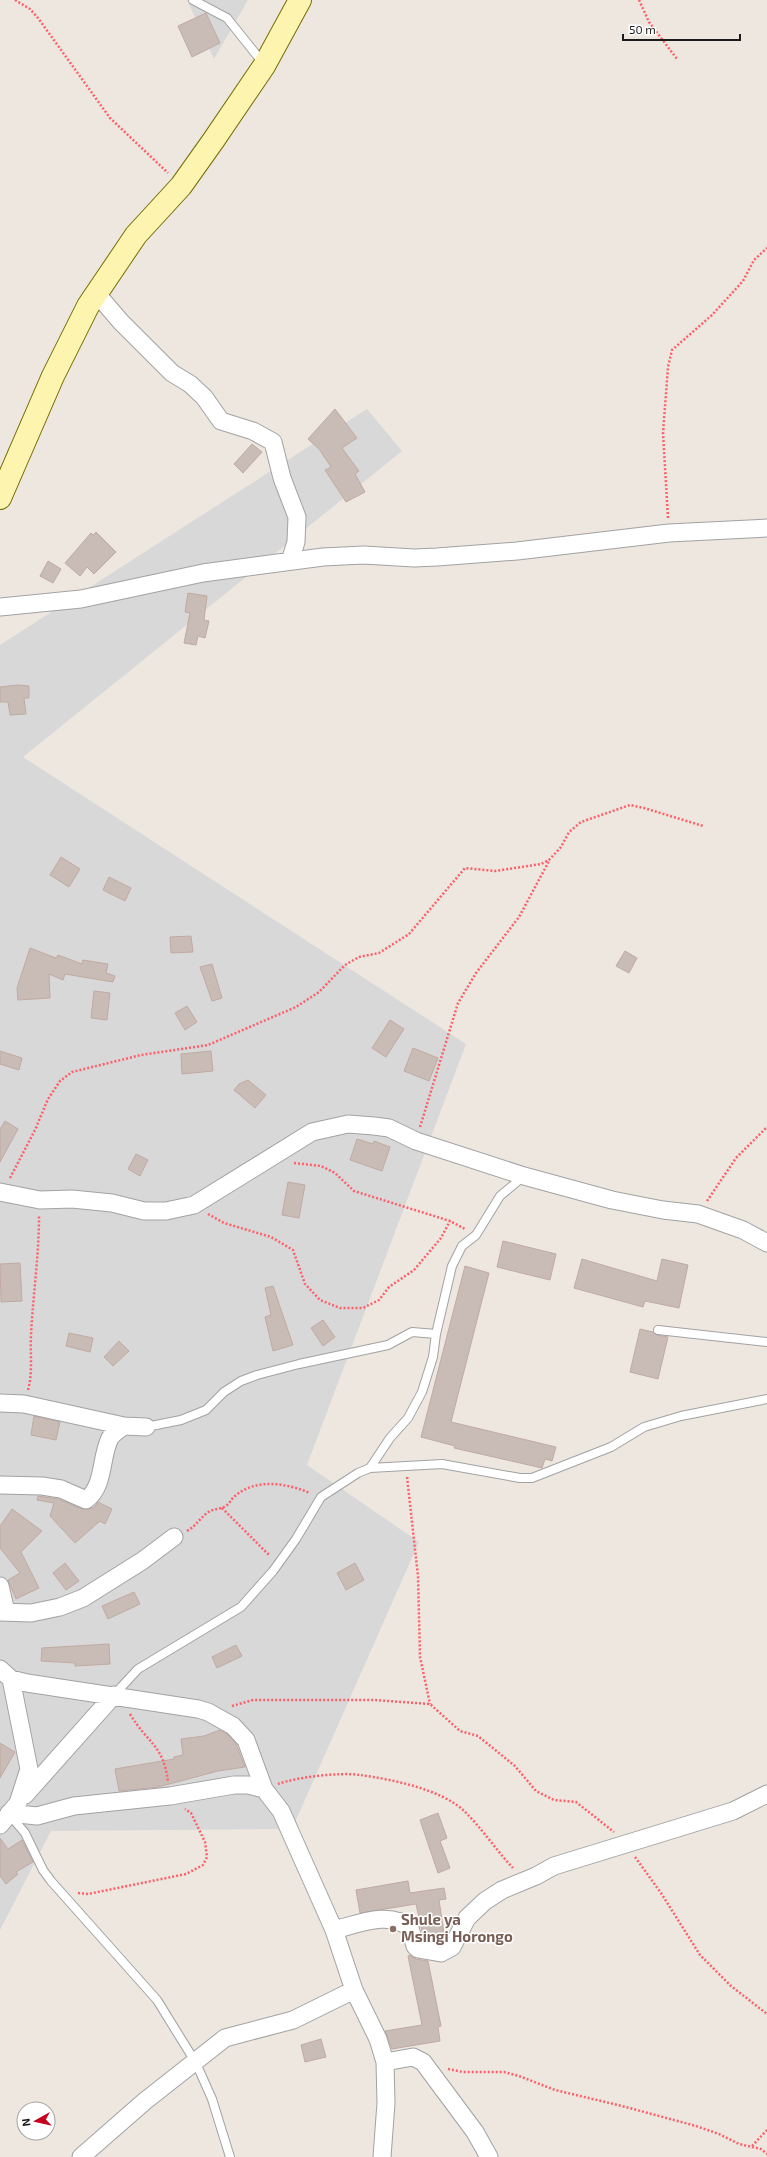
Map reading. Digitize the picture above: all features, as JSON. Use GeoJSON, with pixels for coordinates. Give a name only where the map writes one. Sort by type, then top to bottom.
{"type":"FeatureCollection","features":[{"type":"Feature","properties":{"kind":"street"},"geometry":{"type":"LineString","coordinates":[[0,498],[52,376],[85,312],[136,235],[181,186],[264,66],[300,0]]}},
{"type":"Feature","properties":{"kind":"street"},"geometry":{"type":"LineString","coordinates":[[97,294],[121,322],[172,373],[190,384],[204,397],[221,421],[253,430],[273,442],[282,478],[297,517],[296,542],[290,561]]}},
{"type":"Feature","properties":{"kind":"street"},"geometry":{"type":"LineString","coordinates":[[0,606],[81,599],[203,573],[323,557],[364,555],[414,558],[437,557],[524,550],[669,533],[767,528]]}},
{"type":"Feature","properties":{"kind":"street"},"geometry":{"type":"LineString","coordinates":[[1,1192],[40,1200],[72,1199],[112,1203],[144,1211],[166,1211],[194,1205],[312,1132],[348,1124],[389,1128],[416,1141],[524,1176],[612,1200],[663,1210],[698,1214],[743,1230],[767,1243]]}},
{"type":"Feature","properties":{"kind":"street"},"geometry":{"type":"LineString","coordinates":[[0,1403],[24,1404],[124,1426],[146,1427]]}},
{"type":"Feature","properties":{"kind":"street"},"geometry":{"type":"LineString","coordinates":[[0,1485],[42,1486],[60,1489],[86,1500],[92,1496],[98,1482],[110,1439],[124,1426]]}},
{"type":"Feature","properties":{"kind":"street"},"geometry":{"type":"LineString","coordinates":[[0,1586],[3,1612],[31,1613],[60,1607],[83,1598],[142,1561],[174,1537]]}},
{"type":"Feature","properties":{"kind":"street"},"geometry":{"type":"LineString","coordinates":[[6,1674],[26,1683],[172,1704],[208,1712],[233,1726],[246,1740],[264,1789],[281,1811],[334,1930],[354,1990],[378,2040],[385,2062],[386,2103],[382,2157]]}},
{"type":"Feature","properties":{"kind":"street"},"geometry":{"type":"LineString","coordinates":[[6,1674],[29,1761],[28,1775],[6,1815]]}},
{"type":"Feature","properties":{"kind":"street"},"geometry":{"type":"LineString","coordinates":[[6,1815],[118,1696]]}},
{"type":"Feature","properties":{"kind":"street"},"geometry":{"type":"LineString","coordinates":[[6,1815],[36,1816],[74,1806],[170,1796],[234,1785],[264,1789]]}},
{"type":"Feature","properties":{"kind":"street"},"geometry":{"type":"LineString","coordinates":[[334,1930],[385,1919],[397,1919],[410,1928],[415,1946],[418,1950],[441,1953],[452,1947],[467,1918],[477,1908],[502,1890],[536,1876],[554,1866],[733,1811],[767,1794]]}},
{"type":"Feature","properties":{"kind":"street"},"geometry":{"type":"LineString","coordinates":[[81,2157],[145,2100],[196,2063],[225,2038],[293,2020],[354,1990]]}},
{"type":"Feature","properties":{"kind":"street"},"geometry":{"type":"LineString","coordinates":[[385,2062],[413,2057],[423,2062],[475,2132],[489,2157]]}},
{"type":"Feature","properties":{"kind":"lane"},"geometry":{"type":"LineString","coordinates":[[193,0],[227,18],[264,66]]}},
{"type":"Feature","properties":{"kind":"lane"},"geometry":{"type":"LineString","coordinates":[[370,1468],[390,1438],[408,1418],[422,1392],[433,1357],[436,1334],[452,1266],[462,1246],[476,1235],[500,1196],[524,1176]]}},
{"type":"Feature","properties":{"kind":"lane"},"geometry":{"type":"LineString","coordinates":[[658,1330],[767,1342]]}},
{"type":"Feature","properties":{"kind":"lane"},"geometry":{"type":"LineString","coordinates":[[146,1427],[181,1420],[206,1410],[224,1392],[241,1381],[257,1375],[388,1344],[412,1332],[436,1334]]}},
{"type":"Feature","properties":{"kind":"lane"},"geometry":{"type":"LineString","coordinates":[[118,1696],[138,1669],[241,1607],[278,1564],[296,1539],[321,1497],[358,1473],[370,1468],[442,1464],[532,1478],[611,1447],[644,1427],[681,1416],[767,1399]]}},
{"type":"Feature","properties":{"kind":"lane"},"geometry":{"type":"LineString","coordinates":[[6,1815],[25,1833],[42,1870],[157,2000],[196,2063],[212,2099],[230,2157]]}},
{"type":"Feature","properties":{"kind":"path"},"geometry":{"type":"LineString","coordinates":[[15,0],[30,9],[38,18],[110,118],[181,186]]}},
{"type":"Feature","properties":{"kind":"path"},"geometry":{"type":"LineString","coordinates":[[639,0],[649,22],[677,59]]}},
{"type":"Feature","properties":{"kind":"path"},"geometry":{"type":"LineString","coordinates":[[669,533],[663,434],[668,367],[672,350],[712,315],[743,281],[754,260],[767,248]]}},
{"type":"Feature","properties":{"kind":"path"},"geometry":{"type":"LineString","coordinates":[[416,1141],[458,1003],[476,973],[519,917],[549,860],[561,847],[569,832],[581,822],[630,805],[703,826]]}},
{"type":"Feature","properties":{"kind":"path"},"geometry":{"type":"LineString","coordinates":[[1,1192],[35,1130],[48,1099],[60,1081],[72,1072],[140,1054],[208,1045],[241,1029],[281,1014],[319,992],[345,965],[359,957],[379,953],[409,934],[465,868],[495,871],[541,864],[549,860]]}},
{"type":"Feature","properties":{"kind":"path"},"geometry":{"type":"LineString","coordinates":[[698,1214],[736,1158],[767,1127]]}},
{"type":"Feature","properties":{"kind":"path"},"geometry":{"type":"LineString","coordinates":[[292,1163],[321,1166],[335,1173],[354,1191],[450,1221],[476,1235]]}},
{"type":"Feature","properties":{"kind":"path"},"geometry":{"type":"LineString","coordinates":[[24,1404],[32,1378],[31,1334],[34,1288],[38,1259],[40,1200]]}},
{"type":"Feature","properties":{"kind":"path"},"geometry":{"type":"LineString","coordinates":[[194,1205],[224,1223],[271,1237],[293,1250],[305,1284],[320,1300],[340,1308],[363,1308],[379,1300],[389,1287],[414,1270],[441,1238],[450,1221]]}},
{"type":"Feature","properties":{"kind":"path"},"geometry":{"type":"LineString","coordinates":[[406,1466],[418,1576],[420,1657],[430,1704],[460,1731],[478,1736],[515,1766],[536,1791],[554,1800],[576,1802],[614,1832],[626,1845],[661,1894],[700,1955],[731,1986],[767,2014]]}},
{"type":"Feature","properties":{"kind":"path"},"geometry":{"type":"LineString","coordinates":[[174,1537],[195,1527],[208,1511],[222,1508],[243,1491],[268,1483],[287,1485],[321,1497]]}},
{"type":"Feature","properties":{"kind":"path"},"geometry":{"type":"LineString","coordinates":[[222,1508],[278,1564]]}},
{"type":"Feature","properties":{"kind":"path"},"geometry":{"type":"LineString","coordinates":[[62,1892],[88,1894],[186,1874],[203,1865],[207,1856],[205,1842],[191,1813],[170,1796],[166,1768],[161,1754],[153,1742],[138,1728],[118,1696]]}},
{"type":"Feature","properties":{"kind":"path"},"geometry":{"type":"LineString","coordinates":[[208,1712],[253,1700],[374,1700],[430,1704]]}},
{"type":"Feature","properties":{"kind":"path"},"geometry":{"type":"LineString","coordinates":[[264,1789],[290,1779],[359,1774],[420,1788],[443,1798],[463,1810],[524,1880]]}},
{"type":"Feature","properties":{"kind":"path"},"geometry":{"type":"LineString","coordinates":[[423,2062],[463,2072],[504,2072],[519,2076],[555,2090],[696,2126],[720,2134],[739,2144],[760,2149],[767,2154]]}},
{"type":"Feature","properties":{"kind":"path"},"geometry":{"type":"LineString","coordinates":[[752,2146],[767,2130]]}},
{"type":"Feature","properties":{"kind":"shaded area"},"geometry":{"type":"Polygon","coordinates":[[[187,0],[248,0],[214,59],[187,0]]]}},
{"type":"Feature","properties":{"kind":"shaded area"},"geometry":{"type":"Polygon","coordinates":[[[367,409],[402,451],[23,757],[466,1044],[307,1465],[419,1542],[292,1829],[51,1831],[0,1930],[0,645],[367,409]]]}},
{"type":"Feature","properties":{"kind":"building"},"geometry":{"type":"Polygon","coordinates":[[[206,13],[220,43],[192,57],[178,26],[206,13]]]}},
{"type":"Feature","properties":{"kind":"building"},"geometry":{"type":"Polygon","coordinates":[[[335,409],[357,438],[342,448],[359,471],[355,474],[365,492],[346,502],[325,470],[331,467],[319,449],[308,439],[335,409]]]}},
{"type":"Feature","properties":{"kind":"building"},"geometry":{"type":"Polygon","coordinates":[[[252,444],[262,452],[243,473],[234,464],[252,444]]]}},
{"type":"Feature","properties":{"kind":"building"},"geometry":{"type":"Polygon","coordinates":[[[96,532],[116,552],[94,574],[87,567],[80,576],[65,563],[91,533],[93,535],[96,532]]]}},
{"type":"Feature","properties":{"kind":"building"},"geometry":{"type":"Polygon","coordinates":[[[48,561],[61,569],[53,583],[40,576],[48,561]]]}},
{"type":"Feature","properties":{"kind":"building"},"geometry":{"type":"Polygon","coordinates":[[[188,593],[207,596],[204,620],[209,621],[205,638],[198,636],[196,645],[184,643],[190,613],[185,612],[188,593]]]}},
{"type":"Feature","properties":{"kind":"building"},"geometry":{"type":"Polygon","coordinates":[[[17,685],[29,686],[29,698],[24,698],[26,714],[10,715],[8,702],[0,702],[0,687],[17,685]]]}},
{"type":"Feature","properties":{"kind":"building"},"geometry":{"type":"Polygon","coordinates":[[[61,857],[80,869],[69,887],[50,875],[61,857]]]}},
{"type":"Feature","properties":{"kind":"building"},"geometry":{"type":"Polygon","coordinates":[[[109,877],[131,888],[125,901],[103,890],[109,877]]]}},
{"type":"Feature","properties":{"kind":"building"},"geometry":{"type":"Polygon","coordinates":[[[191,936],[193,952],[171,953],[170,937],[191,936]]]}},
{"type":"Feature","properties":{"kind":"building"},"geometry":{"type":"Polygon","coordinates":[[[30,948],[56,958],[58,955],[82,964],[83,960],[108,964],[106,973],[115,976],[113,982],[65,974],[63,980],[49,974],[50,998],[18,1000],[17,988],[30,948]]]}},
{"type":"Feature","properties":{"kind":"building"},"geometry":{"type":"Polygon","coordinates":[[[625,951],[637,958],[629,973],[616,966],[625,951]]]}},
{"type":"Feature","properties":{"kind":"building"},"geometry":{"type":"Polygon","coordinates":[[[212,964],[222,998],[212,1001],[200,967],[212,964]]]}},
{"type":"Feature","properties":{"kind":"building"},"geometry":{"type":"Polygon","coordinates":[[[94,991],[110,993],[107,1020],[91,1018],[94,991]]]}},
{"type":"Feature","properties":{"kind":"building"},"geometry":{"type":"Polygon","coordinates":[[[187,1006],[197,1022],[185,1030],[175,1013],[187,1006]]]}},
{"type":"Feature","properties":{"kind":"building"},"geometry":{"type":"Polygon","coordinates":[[[390,1020],[404,1029],[386,1057],[372,1048],[390,1020]]]}},
{"type":"Feature","properties":{"kind":"building"},"geometry":{"type":"Polygon","coordinates":[[[413,1048],[438,1058],[429,1081],[404,1071],[413,1048]]]}},
{"type":"Feature","properties":{"kind":"building"},"geometry":{"type":"Polygon","coordinates":[[[0,1051],[22,1058],[19,1070],[0,1064],[0,1051]]]}},
{"type":"Feature","properties":{"kind":"building"},"geometry":{"type":"Polygon","coordinates":[[[211,1051],[213,1071],[182,1074],[181,1054],[211,1051]]]}},
{"type":"Feature","properties":{"kind":"building"},"geometry":{"type":"Polygon","coordinates":[[[248,1080],[266,1095],[255,1108],[234,1090],[239,1084],[248,1080]]]}},
{"type":"Feature","properties":{"kind":"building"},"geometry":{"type":"Polygon","coordinates":[[[5,1121],[18,1129],[0,1162],[0,1129],[5,1121]]]}},
{"type":"Feature","properties":{"kind":"building"},"geometry":{"type":"Polygon","coordinates":[[[357,1139],[373,1144],[374,1141],[390,1147],[382,1171],[350,1160],[357,1139]]]}},
{"type":"Feature","properties":{"kind":"building"},"geometry":{"type":"Polygon","coordinates":[[[136,1154],[148,1160],[140,1176],[128,1169],[136,1154]]]}},
{"type":"Feature","properties":{"kind":"building"},"geometry":{"type":"Polygon","coordinates":[[[288,1182],[305,1185],[299,1218],[282,1215],[288,1182]]]}},
{"type":"Feature","properties":{"kind":"building"},"geometry":{"type":"Polygon","coordinates":[[[503,1241],[556,1254],[550,1280],[497,1267],[503,1241]]]}},
{"type":"Feature","properties":{"kind":"building"},"geometry":{"type":"Polygon","coordinates":[[[582,1259],[657,1281],[662,1259],[688,1265],[679,1308],[645,1301],[643,1307],[574,1288],[582,1259]]]}},
{"type":"Feature","properties":{"kind":"building"},"geometry":{"type":"Polygon","coordinates":[[[20,1263],[22,1301],[1,1302],[0,1264],[20,1263]]]}},
{"type":"Feature","properties":{"kind":"building"},"geometry":{"type":"Polygon","coordinates":[[[465,1266],[489,1273],[451,1422],[556,1447],[552,1461],[545,1459],[542,1468],[454,1448],[455,1446],[421,1437],[465,1266]]]}},
{"type":"Feature","properties":{"kind":"building"},"geometry":{"type":"Polygon","coordinates":[[[273,1286],[293,1345],[273,1351],[265,1317],[271,1315],[265,1288],[273,1286]]]}},
{"type":"Feature","properties":{"kind":"building"},"geometry":{"type":"Polygon","coordinates":[[[323,1320],[335,1337],[323,1346],[311,1328],[323,1320]]]}},
{"type":"Feature","properties":{"kind":"building"},"geometry":{"type":"Polygon","coordinates":[[[640,1329],[668,1337],[658,1379],[630,1372],[640,1329]]]}},
{"type":"Feature","properties":{"kind":"building"},"geometry":{"type":"Polygon","coordinates":[[[69,1333],[93,1338],[90,1352],[66,1346],[69,1333]]]}},
{"type":"Feature","properties":{"kind":"building"},"geometry":{"type":"Polygon","coordinates":[[[119,1341],[129,1351],[113,1366],[104,1357],[119,1341]]]}},
{"type":"Feature","properties":{"kind":"building"},"geometry":{"type":"Polygon","coordinates":[[[34,1416],[60,1422],[56,1440],[31,1435],[34,1416]]]}},
{"type":"Feature","properties":{"kind":"building"},"geometry":{"type":"Polygon","coordinates":[[[38,1496],[58,1499],[82,1509],[94,1508],[98,1502],[112,1509],[105,1524],[100,1521],[75,1543],[50,1516],[54,1503],[37,1500],[38,1496]]]}},
{"type":"Feature","properties":{"kind":"building"},"geometry":{"type":"Polygon","coordinates":[[[12,1509],[42,1531],[21,1552],[39,1588],[16,1599],[8,1580],[20,1573],[0,1548],[0,1526],[12,1509]]]}},
{"type":"Feature","properties":{"kind":"building"},"geometry":{"type":"Polygon","coordinates":[[[65,1563],[79,1581],[66,1590],[53,1573],[65,1563]]]}},
{"type":"Feature","properties":{"kind":"building"},"geometry":{"type":"Polygon","coordinates":[[[355,1563],[364,1580],[346,1590],[337,1573],[355,1563]]]}},
{"type":"Feature","properties":{"kind":"building"},"geometry":{"type":"Polygon","coordinates":[[[134,1592],[140,1604],[108,1619],[102,1606],[134,1592]]]}},
{"type":"Feature","properties":{"kind":"building"},"geometry":{"type":"Polygon","coordinates":[[[109,1644],[110,1664],[75,1666],[75,1663],[41,1661],[42,1648],[109,1644]]]}},
{"type":"Feature","properties":{"kind":"building"},"geometry":{"type":"Polygon","coordinates":[[[236,1645],[242,1656],[217,1668],[212,1657],[236,1645]]]}},
{"type":"Feature","properties":{"kind":"building"},"geometry":{"type":"Polygon","coordinates":[[[220,1730],[227,1734],[236,1744],[245,1767],[218,1771],[158,1787],[119,1791],[115,1769],[174,1759],[174,1757],[183,1755],[181,1739],[204,1736],[220,1730]]]}},
{"type":"Feature","properties":{"kind":"building"},"geometry":{"type":"Polygon","coordinates":[[[0,1743],[15,1752],[0,1778],[0,1743]]]}},
{"type":"Feature","properties":{"kind":"building"},"geometry":{"type":"Polygon","coordinates":[[[438,1813],[447,1838],[440,1841],[450,1868],[438,1873],[420,1820],[438,1813]]]}},
{"type":"Feature","properties":{"kind":"building"},"geometry":{"type":"Polygon","coordinates":[[[0,1838],[8,1849],[22,1840],[33,1862],[16,1872],[18,1874],[6,1884],[0,1876],[0,1838]]]}},
{"type":"Feature","properties":{"kind":"building"},"geometry":{"type":"Polygon","coordinates":[[[408,1881],[410,1893],[444,1888],[446,1899],[439,1900],[445,1940],[439,1943],[424,1940],[416,1904],[360,1913],[356,1890],[408,1881]]]}},
{"type":"Feature","properties":{"kind":"building"},"geometry":{"type":"Polygon","coordinates":[[[410,1955],[416,1959],[428,1961],[441,2026],[438,2027],[440,2041],[392,2049],[385,2031],[422,2025],[408,1956],[410,1955]]]}},
{"type":"Feature","properties":{"kind":"building"},"geometry":{"type":"Polygon","coordinates":[[[321,2039],[326,2057],[305,2062],[301,2045],[321,2039]]]}},
{"type":"Feature","properties":{"kind":"place","name":"Shule ya Msingi Horongo"},"geometry":{"type":"Point","coordinates":[393,1929]}}]}
